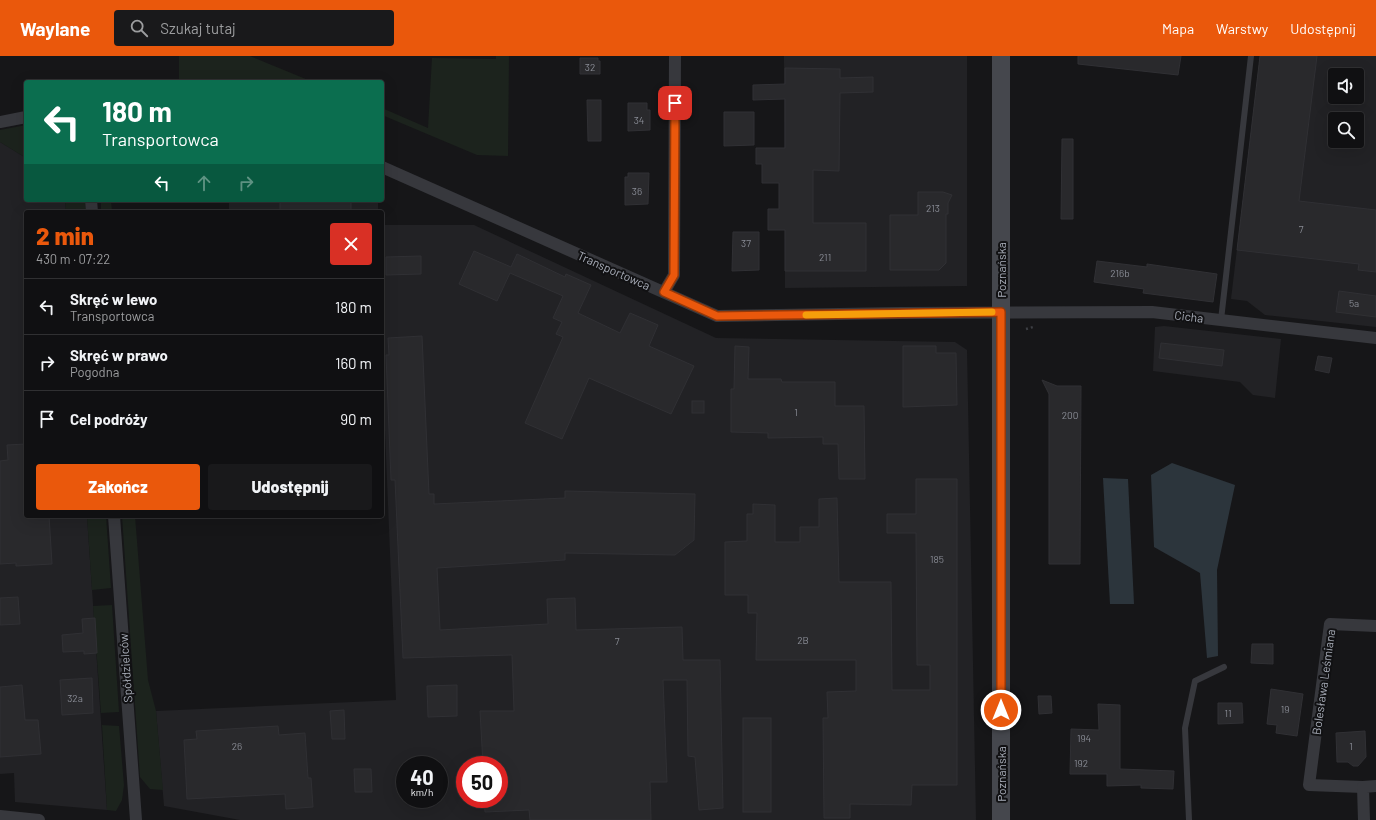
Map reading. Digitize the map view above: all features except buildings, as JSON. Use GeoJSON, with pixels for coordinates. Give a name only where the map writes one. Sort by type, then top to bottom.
{"type":"FeatureCollection","features":[{"type":"Feature","properties":{"kind":"main road","name":"Poznańska"},"geometry":{"type":"LineString","coordinates":[[1001,56],[1001,820]]}},
{"type":"Feature","properties":{"kind":"street"},"geometry":{"type":"LineString","coordinates":[[664,292],[674,275],[675,56]]}},
{"type":"Feature","properties":{"kind":"street"},"geometry":{"type":"LineString","coordinates":[[0,122],[24,117]]}},
{"type":"Feature","properties":{"kind":"street","name":"Transportowca"},"geometry":{"type":"LineString","coordinates":[[384,168],[717,316],[1001,312]]}},
{"type":"Feature","properties":{"kind":"street","name":"Cicha"},"geometry":{"type":"LineString","coordinates":[[1001,312],[1152,312],[1376,338]]}},
{"type":"Feature","properties":{"kind":"street","name":"Spółdzielców"},"geometry":{"type":"LineString","coordinates":[[114,518],[136,820]]}},
{"type":"Feature","properties":{"kind":"street","name":"Bolesława Leśmiana"},"geometry":{"type":"LineString","coordinates":[[1363,787],[1309,785],[1330,624],[1376,626]]}},
{"type":"Feature","properties":{"kind":"street"},"geometry":{"type":"LineString","coordinates":[[1364,820],[1363,787],[1376,786]]}},
{"type":"Feature","properties":{"kind":"street"},"geometry":{"type":"LineString","coordinates":[[0,816],[39,820]]}},
{"type":"Feature","properties":{"kind":"lane"},"geometry":{"type":"LineString","coordinates":[[1221,320],[1251,56]]}},
{"type":"Feature","properties":{"kind":"lane"},"geometry":{"type":"LineString","coordinates":[[1189,820],[1185,728],[1195,681],[1224,667]]}},
{"type":"Feature","properties":{"kind":"shaded area"},"geometry":{"type":"Polygon","coordinates":[[[179,56],[250,56],[308,80],[179,80],[179,56]]]}},
{"type":"Feature","properties":{"kind":"shaded area"},"geometry":{"type":"Polygon","coordinates":[[[496,56],[509,56],[508,156],[477,155],[384,116],[384,109],[428,128],[432,58],[496,59],[496,56]]]}},
{"type":"Feature","properties":{"kind":"shaded area"},"geometry":{"type":"Polygon","coordinates":[[[784,56],[967,56],[967,286],[785,288],[784,56]]]}},
{"type":"Feature","properties":{"kind":"shaded area"},"geometry":{"type":"Polygon","coordinates":[[[1260,56],[1376,56],[1376,327],[1265,315],[1247,301],[1231,299],[1260,56]]]}},
{"type":"Feature","properties":{"kind":"shaded area"},"geometry":{"type":"Polygon","coordinates":[[[24,125],[24,157],[0,142],[0,130],[24,125]]]}},
{"type":"Feature","properties":{"kind":"shaded area"},"geometry":{"type":"Polygon","coordinates":[[[0,142],[24,157],[24,202],[65,202],[66,210],[24,210],[24,518],[87,518],[107,810],[15,802],[14,773],[0,774],[0,142]]]}},
{"type":"Feature","properties":{"kind":"shaded area"},"geometry":{"type":"Polygon","coordinates":[[[65,202],[85,202],[86,210],[66,210],[65,202]]]}},
{"type":"Feature","properties":{"kind":"shaded area"},"geometry":{"type":"Polygon","coordinates":[[[101,202],[111,202],[112,210],[101,210],[101,202]]]}},
{"type":"Feature","properties":{"kind":"shaded area"},"geometry":{"type":"Polygon","coordinates":[[[229,202],[378,202],[378,210],[229,210],[229,202]]]}},
{"type":"Feature","properties":{"kind":"shaded area"},"geometry":{"type":"Polygon","coordinates":[[[384,225],[474,225],[716,338],[955,342],[967,350],[976,820],[240,820],[164,806],[156,711],[396,700],[384,406],[384,225]]]}},
{"type":"Feature","properties":{"kind":"shaded area"},"geometry":{"type":"Polygon","coordinates":[[[1164,326],[1281,339],[1275,398],[1253,395],[1240,382],[1153,371],[1155,327],[1164,326]]]}},
{"type":"Feature","properties":{"kind":"shaded area"},"geometry":{"type":"Polygon","coordinates":[[[1172,463],[1235,485],[1217,570],[1218,656],[1207,658],[1200,573],[1154,547],[1151,475],[1172,463]]]}},
{"type":"Feature","properties":{"kind":"shaded area"},"geometry":{"type":"Polygon","coordinates":[[[1103,478],[1128,479],[1134,604],[1110,604],[1103,478]]]}},
{"type":"Feature","properties":{"kind":"shaded area"},"geometry":{"type":"Polygon","coordinates":[[[87,518],[106,518],[111,588],[92,590],[87,518]]]}},
{"type":"Feature","properties":{"kind":"shaded area"},"geometry":{"type":"Polygon","coordinates":[[[122,518],[135,518],[148,680],[156,711],[163,790],[150,789],[140,777],[122,518]]]}},
{"type":"Feature","properties":{"kind":"shaded area"},"geometry":{"type":"Polygon","coordinates":[[[112,605],[119,712],[101,713],[93,606],[112,605]]]}},
{"type":"Feature","properties":{"kind":"shaded area"},"geometry":{"type":"Polygon","coordinates":[[[102,725],[119,726],[124,785],[122,800],[116,811],[107,810],[102,725]]]}},
{"type":"Feature","properties":{"kind":"slow traffic"},"geometry":{"type":"LineString","coordinates":[[806,315],[992,312]]}},
{"type":"Feature","properties":{"kind":"route"},"geometry":{"type":"LineString","coordinates":[[675,103],[674,275],[664,292],[717,316],[1001,312],[1001,710]]}}]}
